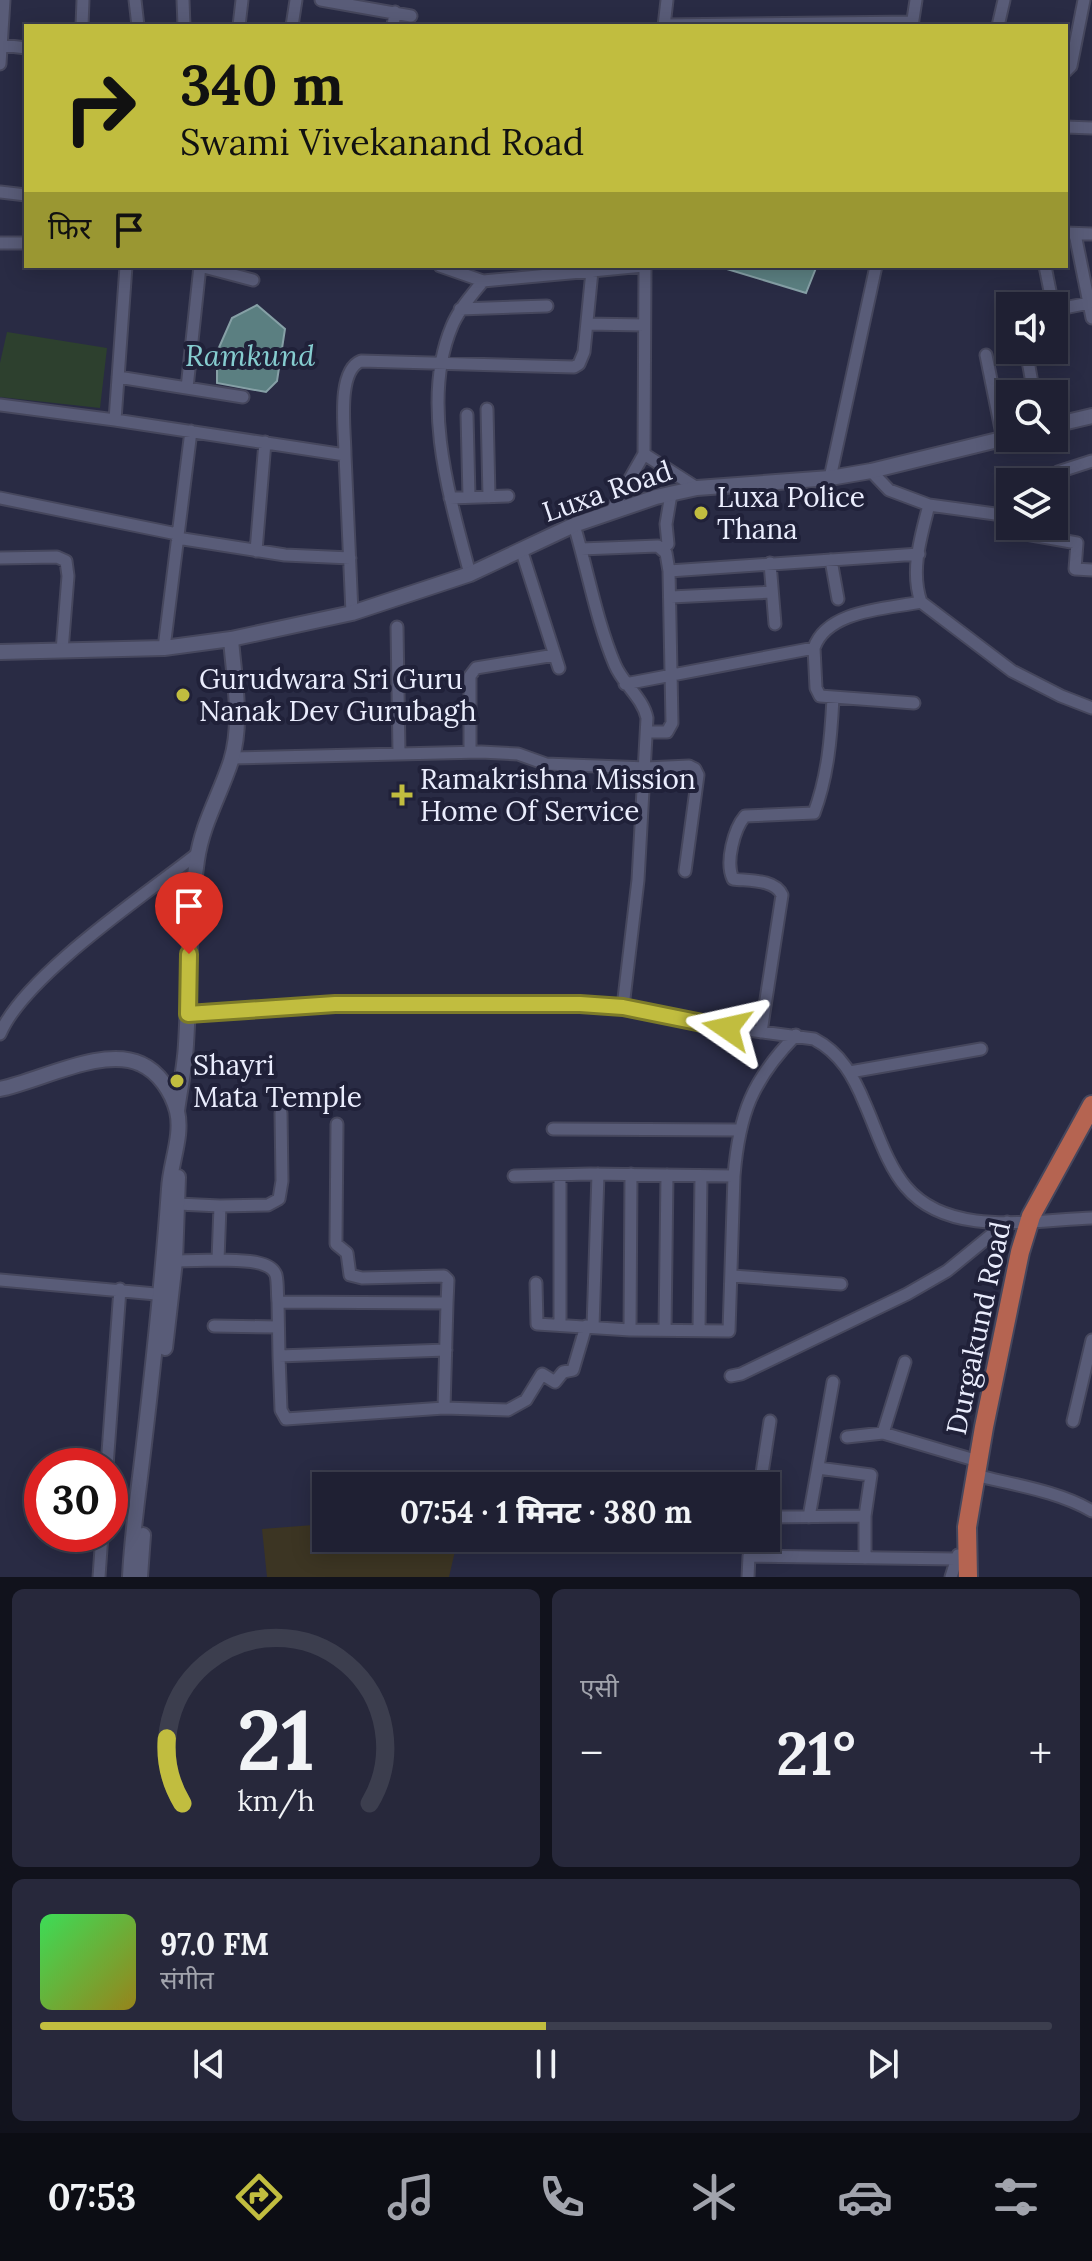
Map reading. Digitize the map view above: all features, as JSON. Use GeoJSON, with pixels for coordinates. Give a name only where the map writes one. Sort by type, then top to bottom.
{"type":"FeatureCollection","features":[{"type":"Feature","properties":{"kind":"main road","name":"Durgakund Road"},"geometry":{"type":"LineString","coordinates":[[968,1577],[967,1527],[1020,1252],[1029,1221],[1092,1105]]}},
{"type":"Feature","properties":{"kind":"street"},"geometry":{"type":"LineString","coordinates":[[0,64],[4,0]]}},
{"type":"Feature","properties":{"kind":"street"},"geometry":{"type":"LineString","coordinates":[[82,24],[83,0]]}},
{"type":"Feature","properties":{"kind":"street"},"geometry":{"type":"LineString","coordinates":[[135,0],[138,24]]}},
{"type":"Feature","properties":{"kind":"street"},"geometry":{"type":"LineString","coordinates":[[183,0],[184,24]]}},
{"type":"Feature","properties":{"kind":"street"},"geometry":{"type":"LineString","coordinates":[[239,24],[242,0]]}},
{"type":"Feature","properties":{"kind":"street"},"geometry":{"type":"LineString","coordinates":[[292,24],[296,0]]}},
{"type":"Feature","properties":{"kind":"street"},"geometry":{"type":"LineString","coordinates":[[321,0],[411,16]]}},
{"type":"Feature","properties":{"kind":"street"},"geometry":{"type":"LineString","coordinates":[[664,24],[667,0]]}},
{"type":"Feature","properties":{"kind":"street"},"geometry":{"type":"LineString","coordinates":[[866,24],[913,24],[916,0]]}},
{"type":"Feature","properties":{"kind":"street"},"geometry":{"type":"LineString","coordinates":[[998,24],[1004,0]]}},
{"type":"Feature","properties":{"kind":"street"},"geometry":{"type":"LineString","coordinates":[[1068,69],[1084,0]]}},
{"type":"Feature","properties":{"kind":"street"},"geometry":{"type":"LineString","coordinates":[[393,24],[395,12]]}},
{"type":"Feature","properties":{"kind":"street"},"geometry":{"type":"LineString","coordinates":[[1,41],[24,47]]}},
{"type":"Feature","properties":{"kind":"street"},"geometry":{"type":"LineString","coordinates":[[1068,127],[1092,128]]}},
{"type":"Feature","properties":{"kind":"street"},"geometry":{"type":"LineString","coordinates":[[0,192],[24,195]]}},
{"type":"Feature","properties":{"kind":"street"},"geometry":{"type":"LineString","coordinates":[[1092,234],[1070,233],[1092,318]]}},
{"type":"Feature","properties":{"kind":"street"},"geometry":{"type":"LineString","coordinates":[[0,243],[24,243]]}},
{"type":"Feature","properties":{"kind":"street"},"geometry":{"type":"LineString","coordinates":[[115,420],[126,268]]}},
{"type":"Feature","properties":{"kind":"street"},"geometry":{"type":"LineString","coordinates":[[187,388],[200,268]]}},
{"type":"Feature","properties":{"kind":"street"},"geometry":{"type":"LineString","coordinates":[[208,268],[253,280]]}},
{"type":"Feature","properties":{"kind":"street"},"geometry":{"type":"LineString","coordinates":[[352,613],[345,388],[350,369],[355,363],[574,367],[583,359],[592,269],[483,281],[446,268]]}},
{"type":"Feature","properties":{"kind":"street"},"geometry":{"type":"LineString","coordinates":[[611,512],[644,454],[644,268]]}},
{"type":"Feature","properties":{"kind":"street"},"geometry":{"type":"LineString","coordinates":[[876,268],[831,475],[996,437]]}},
{"type":"Feature","properties":{"kind":"street"},"geometry":{"type":"LineString","coordinates":[[1045,268],[1050,292]]}},
{"type":"Feature","properties":{"kind":"street"},"geometry":{"type":"LineString","coordinates":[[470,574],[450,498],[440,429],[441,363],[451,327],[460,309],[483,281]]}},
{"type":"Feature","properties":{"kind":"street"},"geometry":{"type":"LineString","coordinates":[[1068,306],[1089,303]]}},
{"type":"Feature","properties":{"kind":"street"},"geometry":{"type":"LineString","coordinates":[[460,309],[547,306]]}},
{"type":"Feature","properties":{"kind":"street"},"geometry":{"type":"LineString","coordinates":[[587,324],[644,325]]}},
{"type":"Feature","properties":{"kind":"street"},"geometry":{"type":"LineString","coordinates":[[986,355],[996,395]]}},
{"type":"Feature","properties":{"kind":"street"},"geometry":{"type":"LineString","coordinates":[[118,377],[243,397]]}},
{"type":"Feature","properties":{"kind":"street"},"geometry":{"type":"LineString","coordinates":[[0,405],[345,455]]}},
{"type":"Feature","properties":{"kind":"street"},"geometry":{"type":"LineString","coordinates":[[487,409],[489,497]]}},
{"type":"Feature","properties":{"kind":"street"},"geometry":{"type":"LineString","coordinates":[[1068,415],[1092,409]]}},
{"type":"Feature","properties":{"kind":"street"},"geometry":{"type":"LineString","coordinates":[[467,415],[469,497]]}},
{"type":"Feature","properties":{"kind":"street"},"geometry":{"type":"LineString","coordinates":[[1068,422],[1092,416]]}},
{"type":"Feature","properties":{"kind":"street"},"geometry":{"type":"LineString","coordinates":[[164,648],[191,431]]}},
{"type":"Feature","properties":{"kind":"street","name":"Luxa Road"},"geometry":{"type":"LineString","coordinates":[[0,652],[164,648],[231,639],[352,613],[470,574],[574,525],[671,494],[697,488],[871,471],[996,438]]}},
{"type":"Feature","properties":{"kind":"street"},"geometry":{"type":"LineString","coordinates":[[256,551],[265,442]]}},
{"type":"Feature","properties":{"kind":"street"},"geometry":{"type":"LineString","coordinates":[[644,454],[697,488]]}},
{"type":"Feature","properties":{"kind":"street"},"geometry":{"type":"LineString","coordinates":[[1068,469],[1092,461]]}},
{"type":"Feature","properties":{"kind":"street"},"geometry":{"type":"LineString","coordinates":[[871,471],[889,490],[929,505],[996,514]]}},
{"type":"Feature","properties":{"kind":"street"},"geometry":{"type":"LineString","coordinates":[[668,544],[666,524],[671,494]]}},
{"type":"Feature","properties":{"kind":"street"},"geometry":{"type":"LineString","coordinates":[[450,498],[508,496]]}},
{"type":"Feature","properties":{"kind":"street"},"geometry":{"type":"LineString","coordinates":[[0,498],[256,551],[303,557],[350,558]]}},
{"type":"Feature","properties":{"kind":"street"},"geometry":{"type":"LineString","coordinates":[[929,505],[916,587],[921,602],[1012,671],[1051,692],[1092,708]]}},
{"type":"Feature","properties":{"kind":"street"},"geometry":{"type":"LineString","coordinates":[[574,525],[611,655],[625,684],[645,709],[648,732],[638,880],[623,1007]]}},
{"type":"Feature","properties":{"kind":"street"},"geometry":{"type":"LineString","coordinates":[[1060,540],[1077,543],[1075,569],[1092,570]]}},
{"type":"Feature","properties":{"kind":"street"},"geometry":{"type":"LineString","coordinates":[[581,549],[658,546],[666,553],[671,597],[670,728],[662,733],[648,732]]}},
{"type":"Feature","properties":{"kind":"street"},"geometry":{"type":"LineString","coordinates":[[521,549],[559,668]]}},
{"type":"Feature","properties":{"kind":"street"},"geometry":{"type":"LineString","coordinates":[[669,571],[919,554]]}},
{"type":"Feature","properties":{"kind":"street"},"geometry":{"type":"LineString","coordinates":[[0,558],[57,557],[66,561],[68,576],[62,651]]}},
{"type":"Feature","properties":{"kind":"street"},"geometry":{"type":"LineString","coordinates":[[831,560],[838,599]]}},
{"type":"Feature","properties":{"kind":"street"},"geometry":{"type":"LineString","coordinates":[[770,563],[775,624]]}},
{"type":"Feature","properties":{"kind":"street"},"geometry":{"type":"LineString","coordinates":[[671,597],[772,592]]}},
{"type":"Feature","properties":{"kind":"street"},"geometry":{"type":"LineString","coordinates":[[914,703],[820,696],[817,693],[814,648],[823,631],[842,620],[921,602]]}},
{"type":"Feature","properties":{"kind":"street"},"geometry":{"type":"LineString","coordinates":[[397,627],[399,753]]}},
{"type":"Feature","properties":{"kind":"street"},"geometry":{"type":"LineString","coordinates":[[140,1577],[167,1295],[170,1173],[175,1153],[188,1014],[197,854],[231,758],[237,721],[231,639]]}},
{"type":"Feature","properties":{"kind":"street"},"geometry":{"type":"LineString","coordinates":[[625,684],[814,648]]}},
{"type":"Feature","properties":{"kind":"street"},"geometry":{"type":"LineString","coordinates":[[470,752],[470,676],[476,668],[555,655]]}},
{"type":"Feature","properties":{"kind":"street"},"geometry":{"type":"LineString","coordinates":[[761,1032],[782,895],[779,888],[771,884],[733,879],[729,870],[738,824],[745,816],[814,813],[821,795],[830,747],[833,698]]}},
{"type":"Feature","properties":{"kind":"street"},"geometry":{"type":"LineString","coordinates":[[231,758],[470,752],[518,754],[546,764],[646,768],[689,766],[698,775],[685,871]]}},
{"type":"Feature","properties":{"kind":"street"},"geometry":{"type":"LineString","coordinates":[[0,1034],[17,1006],[34,987],[79,947],[197,854]]}},
{"type":"Feature","properties":{"kind":"street"},"geometry":{"type":"LineString","coordinates":[[188,1014],[335,1004],[554,1004],[623,1007],[710,1025],[814,1039],[828,1046],[850,1072],[894,1169],[905,1186],[944,1213],[965,1219],[1007,1222],[1092,1218]]}},
{"type":"Feature","properties":{"kind":"street"},"geometry":{"type":"LineString","coordinates":[[536,1283],[537,1324],[630,1330],[729,1331],[734,1176],[739,1130],[750,1094],[760,1077],[773,1058],[796,1035]]}},
{"type":"Feature","properties":{"kind":"street"},"geometry":{"type":"LineString","coordinates":[[850,1072],[981,1049]]}},
{"type":"Feature","properties":{"kind":"street"},"geometry":{"type":"LineString","coordinates":[[0,1089],[90,1060],[118,1059],[140,1063],[158,1075],[177,1112]]}},
{"type":"Feature","properties":{"kind":"street"},"geometry":{"type":"LineString","coordinates":[[178,1204],[268,1205],[279,1199],[282,1181],[281,1113]]}},
{"type":"Feature","properties":{"kind":"street"},"geometry":{"type":"LineString","coordinates":[[337,1124],[336,1239],[339,1247],[347,1253],[350,1275],[362,1278],[444,1276],[448,1280],[444,1408]]}},
{"type":"Feature","properties":{"kind":"street"},"geometry":{"type":"LineString","coordinates":[[553,1129],[739,1130]]}},
{"type":"Feature","properties":{"kind":"street"},"geometry":{"type":"LineString","coordinates":[[130,1577],[167,1295],[175,1261],[178,1172],[175,1153]]}},
{"type":"Feature","properties":{"kind":"street"},"geometry":{"type":"LineString","coordinates":[[175,1261],[259,1263],[272,1269],[276,1276],[278,1302],[281,1410],[286,1419],[444,1408],[508,1410],[526,1400],[542,1374],[555,1382],[563,1372],[573,1370],[590,1327],[598,1174]]}},
{"type":"Feature","properties":{"kind":"street"},"geometry":{"type":"LineString","coordinates":[[630,1330],[631,1174]]}},
{"type":"Feature","properties":{"kind":"street"},"geometry":{"type":"LineString","coordinates":[[560,1175],[560,1325]]}},
{"type":"Feature","properties":{"kind":"street"},"geometry":{"type":"LineString","coordinates":[[665,1330],[667,1175]]}},
{"type":"Feature","properties":{"kind":"street"},"geometry":{"type":"LineString","coordinates":[[514,1176],[734,1176]]}},
{"type":"Feature","properties":{"kind":"street"},"geometry":{"type":"LineString","coordinates":[[699,1330],[701,1176]]}},
{"type":"Feature","properties":{"kind":"street"},"geometry":{"type":"LineString","coordinates":[[218,1260],[220,1206]]}},
{"type":"Feature","properties":{"kind":"street"},"geometry":{"type":"LineString","coordinates":[[731,1376],[741,1374],[907,1294],[967,1257],[1007,1222]]}},
{"type":"Feature","properties":{"kind":"street"},"geometry":{"type":"LineString","coordinates":[[733,1276],[841,1284]]}},
{"type":"Feature","properties":{"kind":"street"},"geometry":{"type":"LineString","coordinates":[[0,1280],[167,1295]]}},
{"type":"Feature","properties":{"kind":"street"},"geometry":{"type":"LineString","coordinates":[[108,1448],[120,1289]]}},
{"type":"Feature","properties":{"kind":"street"},"geometry":{"type":"LineString","coordinates":[[278,1302],[447,1303]]}},
{"type":"Feature","properties":{"kind":"street"},"geometry":{"type":"LineString","coordinates":[[214,1326],[278,1327]]}},
{"type":"Feature","properties":{"kind":"street"},"geometry":{"type":"LineString","coordinates":[[1073,1421],[1089,1365],[1092,1340]]}},
{"type":"Feature","properties":{"kind":"street"},"geometry":{"type":"LineString","coordinates":[[279,1356],[446,1350]]}},
{"type":"Feature","properties":{"kind":"street"},"geometry":{"type":"LineString","coordinates":[[883,1433],[905,1362]]}},
{"type":"Feature","properties":{"kind":"street"},"geometry":{"type":"LineString","coordinates":[[809,1517],[833,1382]]}},
{"type":"Feature","properties":{"kind":"street"},"geometry":{"type":"LineString","coordinates":[[762,1472],[770,1421]]}},
{"type":"Feature","properties":{"kind":"street"},"geometry":{"type":"LineString","coordinates":[[847,1437],[883,1433],[1092,1511]]}},
{"type":"Feature","properties":{"kind":"street"},"geometry":{"type":"LineString","coordinates":[[818,1468],[871,1475],[865,1516],[865,1558]]}},
{"type":"Feature","properties":{"kind":"street"},"geometry":{"type":"LineString","coordinates":[[780,1517],[865,1516]]}},
{"type":"Feature","properties":{"kind":"street"},"geometry":{"type":"LineString","coordinates":[[951,1577],[967,1527]]}},
{"type":"Feature","properties":{"kind":"street"},"geometry":{"type":"LineString","coordinates":[[99,1577],[101,1552]]}},
{"type":"Feature","properties":{"kind":"street"},"geometry":{"type":"LineString","coordinates":[[748,1577],[749,1556],[956,1559]]}},
{"type":"Feature","properties":{"kind":"shaded area"},"geometry":{"type":"Polygon","coordinates":[[[7,332],[107,348],[100,408],[0,397],[0,363],[7,332]]]}},
{"type":"Feature","properties":{"kind":"shaded area"},"geometry":{"type":"Polygon","coordinates":[[[312,1525],[312,1552],[455,1552],[449,1577],[267,1577],[262,1529],[312,1525]]]}},
{"type":"Feature","properties":{"kind":"water"},"geometry":{"type":"Polygon","coordinates":[[[724,268],[816,268],[806,293],[724,268]]]}},
{"type":"Feature","properties":{"kind":"water","name":"Ramkund"},"geometry":{"type":"Polygon","coordinates":[[[257,305],[285,329],[277,381],[266,392],[217,383],[217,352],[232,318],[257,305]]]}},
{"type":"Feature","properties":{"kind":"place","name":"Luxa Police Thana"},"geometry":{"type":"Point","coordinates":[701,513]}},
{"type":"Feature","properties":{"kind":"place","name":"Gurudwara Sri Guru Nanak Dev Gurubagh"},"geometry":{"type":"Point","coordinates":[183,695]}},
{"type":"Feature","properties":{"kind":"place","name":"Ramakrishna Mission Home Of Service"},"geometry":{"type":"Point","coordinates":[402,795]}},
{"type":"Feature","properties":{"kind":"place","name":"Shayri Mata Temple"},"geometry":{"type":"Point","coordinates":[177,1081]}},
{"type":"Feature","properties":{"kind":"route"},"geometry":{"type":"LineString","coordinates":[[189,954],[188,1014],[335,1004],[580,1004],[623,1007],[727,1028]]}}]}
